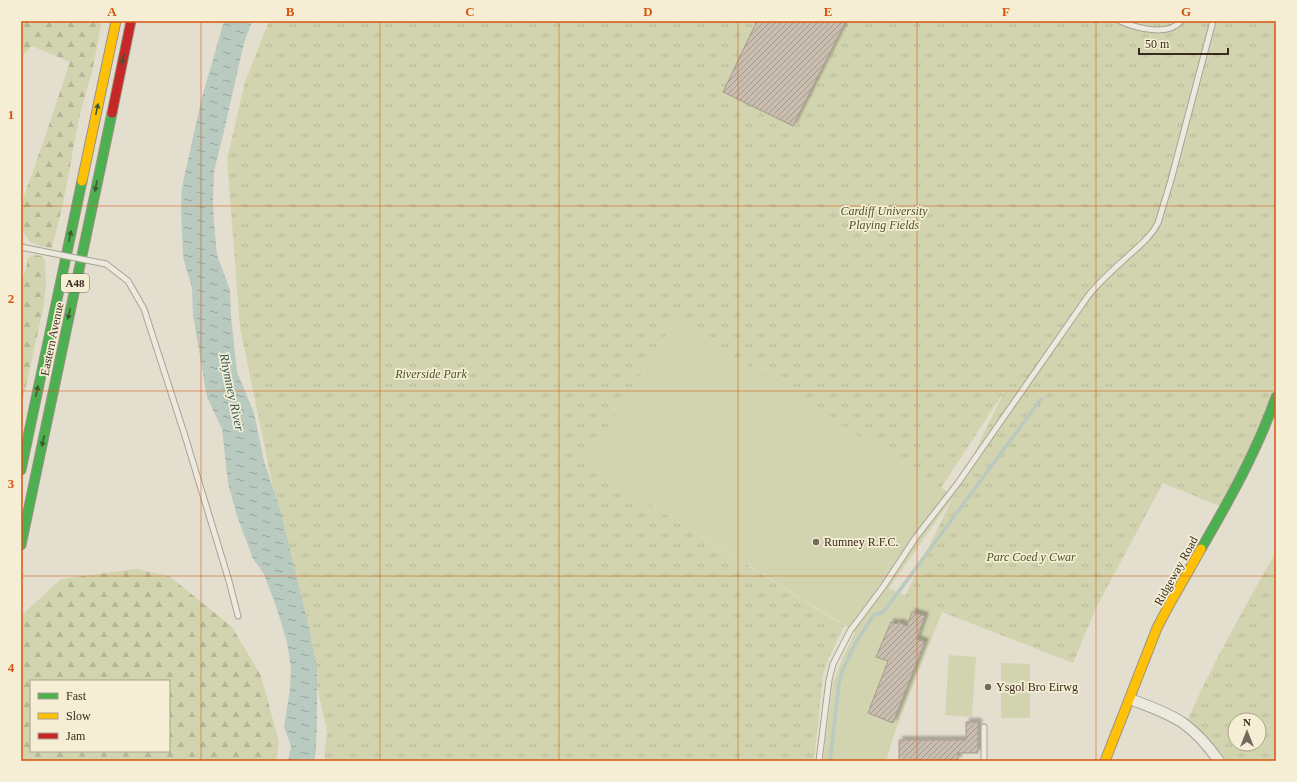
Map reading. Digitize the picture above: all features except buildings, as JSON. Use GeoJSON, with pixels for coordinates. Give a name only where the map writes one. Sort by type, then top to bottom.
{"type":"FeatureCollection","features":[{"type":"Feature","properties":{"kind":"main road","name":"Eastern Avenue"},"geometry":{"type":"LineString","coordinates":[[21,470],[116,21]]}},
{"type":"Feature","properties":{"kind":"main road","name":"Eastern Avenue"},"geometry":{"type":"LineString","coordinates":[[21,545],[131,21]]}},
{"type":"Feature","properties":{"kind":"main road","name":"Ridgeway Road"},"geometry":{"type":"LineString","coordinates":[[1105,761],[1168,608],[1248,466],[1269,420],[1276,397]]}},
{"type":"Feature","properties":{"kind":"street"},"geometry":{"type":"LineString","coordinates":[[1130,699],[1168,714],[1183,723],[1205,743],[1219,761]]}},
{"type":"Feature","properties":{"kind":"lane"},"geometry":{"type":"LineString","coordinates":[[1120,21],[1131,26],[1166,30],[1177,26],[1181,21]]}},
{"type":"Feature","properties":{"kind":"lane"},"geometry":{"type":"LineString","coordinates":[[819,761],[829,680],[833,664],[850,631],[883,587],[916,538],[958,483],[1088,296],[1105,277],[1155,229],[1171,180],[1213,21]]}},
{"type":"Feature","properties":{"kind":"lane"},"geometry":{"type":"LineString","coordinates":[[21,247],[106,264],[128,280],[144,309],[185,436],[229,581],[238,616]]}},
{"type":"Feature","properties":{"kind":"lane"},"geometry":{"type":"LineString","coordinates":[[984,727],[984,761]]}},
{"type":"Feature","properties":{"kind":"green space"},"geometry":{"type":"Polygon","coordinates":[[[21,21],[102,21],[92,72],[80,114],[63,203],[52,248],[40,246],[30,242],[21,228],[21,205],[70,62],[32,46],[21,57],[21,21]]]}},
{"type":"Feature","properties":{"kind":"green space"},"geometry":{"type":"Polygon","coordinates":[[[269,21],[1276,21],[1276,381],[1264,418],[1222,507],[1163,483],[1096,608],[1073,663],[905,596],[1005,390],[941,488],[676,320],[584,463],[844,626],[823,675],[814,761],[324,761],[327,731],[284,540],[240,328],[227,159],[245,82],[269,21]]]}},
{"type":"Feature","properties":{"kind":"green space"},"geometry":{"type":"Polygon","coordinates":[[[34,255],[42,256],[45,260],[46,286],[44,304],[21,404],[21,283],[28,258],[34,255]]]}},
{"type":"Feature","properties":{"kind":"green space","name":"Rumney R.F.C."},"geometry":{"type":"Polygon","coordinates":[[[676,320],[954,496],[889,588],[942,612],[895,731],[886,761],[823,761],[833,683],[855,632],[584,463],[676,320]]]}},
{"type":"Feature","properties":{"kind":"green space"},"geometry":{"type":"Polygon","coordinates":[[[1276,552],[1276,761],[1224,761],[1222,757],[1187,721],[1218,657],[1276,552]]]}},
{"type":"Feature","properties":{"kind":"green space"},"geometry":{"type":"Polygon","coordinates":[[[136,569],[169,576],[232,627],[261,676],[279,742],[276,761],[21,761],[22,615],[61,579],[136,569]]]}},
{"type":"Feature","properties":{"kind":"green space"},"geometry":{"type":"Polygon","coordinates":[[[949,655],[976,657],[972,717],[945,715],[949,655]]]}},
{"type":"Feature","properties":{"kind":"green space"},"geometry":{"type":"Polygon","coordinates":[[[1001,663],[1030,664],[1030,718],[1001,718],[1001,663]]]}},
{"type":"Feature","properties":{"kind":"water","name":"Rhymney River"},"geometry":{"type":"Polygon","coordinates":[[[224,21],[252,21],[244,43],[214,171],[213,200],[217,255],[230,290],[231,316],[237,372],[254,413],[264,461],[280,509],[310,632],[317,669],[317,723],[314,761],[288,761],[291,746],[284,727],[290,689],[291,668],[287,642],[264,574],[253,559],[237,516],[228,483],[222,429],[207,397],[193,315],[192,288],[183,257],[181,207],[182,187],[201,101],[224,21]]]}},
{"type":"Feature","properties":{"kind":"waterway"},"geometry":{"type":"LineString","coordinates":[[830,761],[839,683],[843,669],[854,646],[874,615],[883,612],[888,606],[1041,399]]}},
{"type":"Feature","properties":{"kind":"traffic: fast"},"geometry":{"type":"LineString","coordinates":[[21,545],[112,113]]}},
{"type":"Feature","properties":{"kind":"traffic: fast"},"geometry":{"type":"LineString","coordinates":[[21,470],[82,181]]}},
{"type":"Feature","properties":{"kind":"traffic: fast"},"geometry":{"type":"LineString","coordinates":[[1201,549],[1252,456],[1276,397]]}},
{"type":"Feature","properties":{"kind":"traffic: slow"},"geometry":{"type":"LineString","coordinates":[[82,181],[116,21]]}},
{"type":"Feature","properties":{"kind":"traffic: slow"},"geometry":{"type":"LineString","coordinates":[[1105,761],[1157,628],[1201,549]]}},
{"type":"Feature","properties":{"kind":"traffic: jam"},"geometry":{"type":"LineString","coordinates":[[112,113],[131,21]]}},
{"type":"Feature","properties":{"kind":"place","name":"Rumney R.F.C."},"geometry":{"type":"Point","coordinates":[816,542]}},
{"type":"Feature","properties":{"kind":"place","name":"Ysgol Bro Eirwg"},"geometry":{"type":"Point","coordinates":[988,687]}},
{"type":"Feature","properties":{"kind":"park label","name":"Cardiff University Playing Fields"},"geometry":{"type":"Point","coordinates":[884,218]}},
{"type":"Feature","properties":{"kind":"park label","name":"Riverside Park"},"geometry":{"type":"Point","coordinates":[431,374]}},
{"type":"Feature","properties":{"kind":"park label","name":"Parc Coed y Cwar"},"geometry":{"type":"Point","coordinates":[1031,557]}}]}
